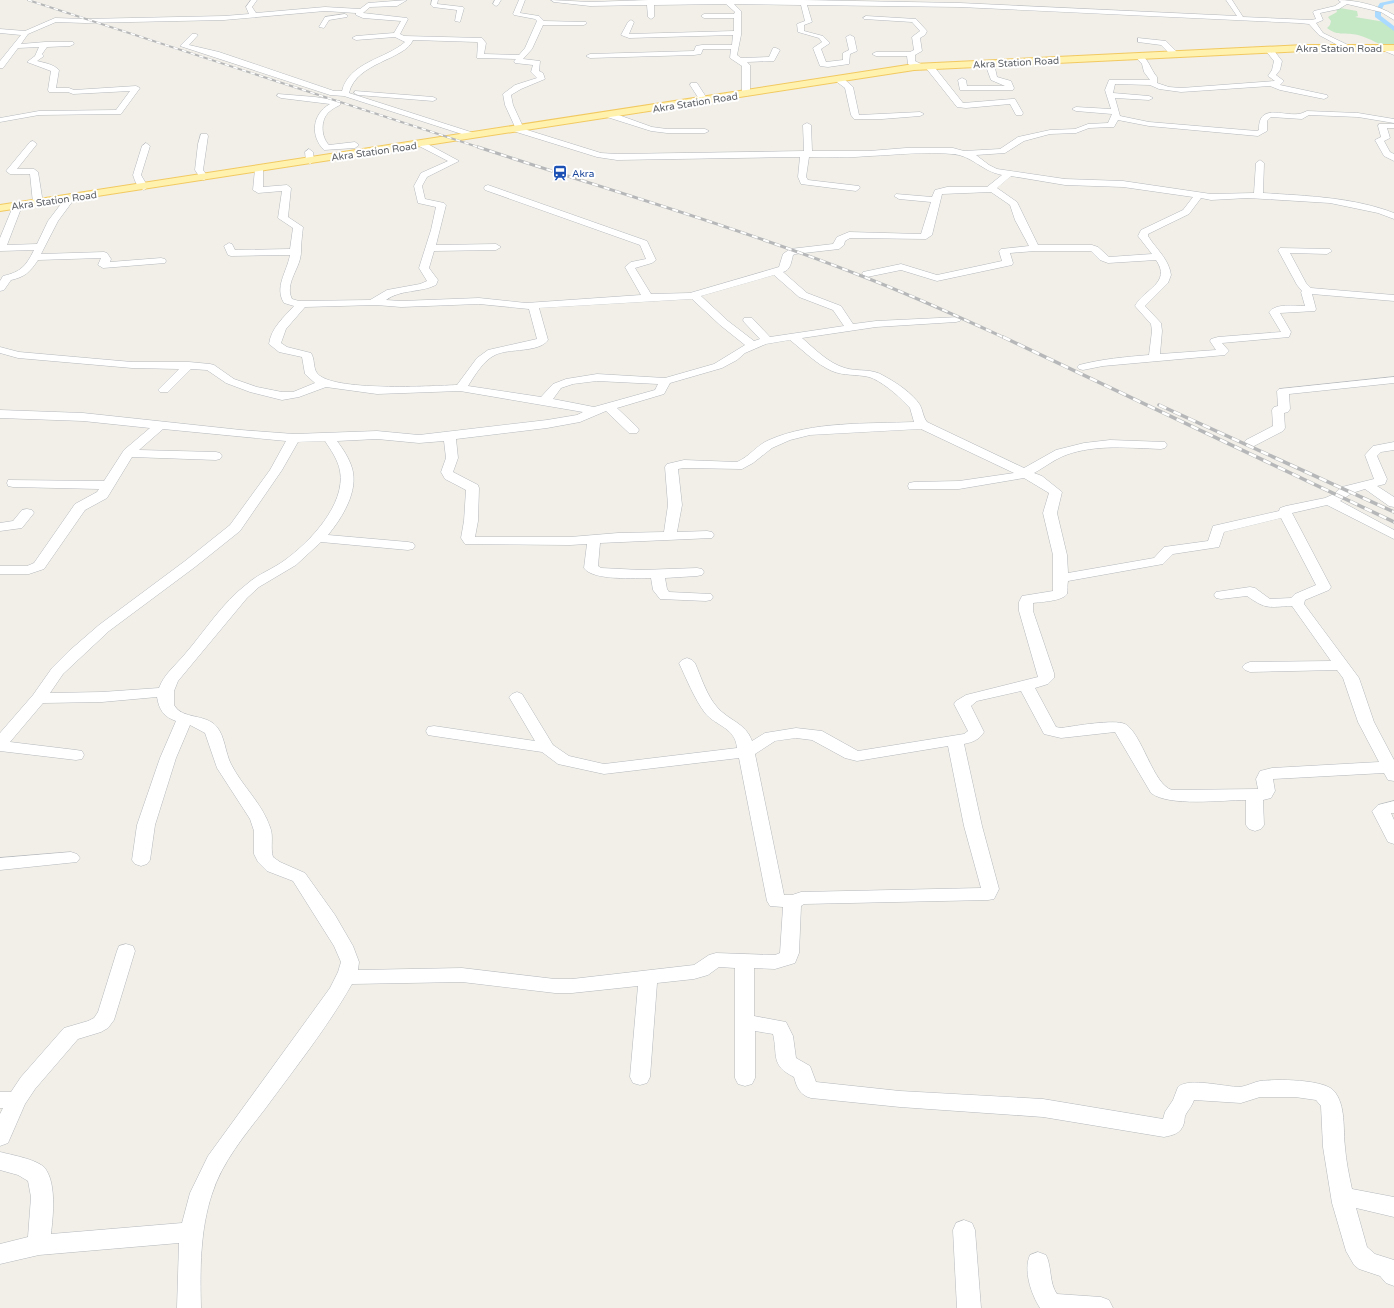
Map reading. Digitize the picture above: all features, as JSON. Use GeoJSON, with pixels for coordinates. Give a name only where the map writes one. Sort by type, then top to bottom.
{"type":"FeatureCollection","features":[{"type":"Feature","properties":{"kind":"main road","name":"Akra Station Road"},"geometry":{"type":"LineString","coordinates":[[0,208],[259,168],[356,146],[422,144],[471,135],[925,66],[1345,47],[1389,48]]}},
{"type":"Feature","properties":{"kind":"street"},"geometry":{"type":"LineString","coordinates":[[254,0],[249,8],[254,16]]}},
{"type":"Feature","properties":{"kind":"street"},"geometry":{"type":"LineString","coordinates":[[322,27],[324,21],[329,17],[360,13],[368,5],[386,2],[399,4],[404,0]]}},
{"type":"Feature","properties":{"kind":"street"},"geometry":{"type":"LineString","coordinates":[[435,0],[434,6],[461,8],[458,21]]}},
{"type":"Feature","properties":{"kind":"street"},"geometry":{"type":"LineString","coordinates":[[522,0],[516,14],[537,16],[541,21],[528,49],[518,62],[537,63],[535,72],[541,76],[540,81],[521,86],[507,94],[509,105],[518,129],[588,152],[610,157],[869,154],[927,151],[953,151],[966,153],[999,152],[1021,139],[1050,132],[1072,132],[1088,126],[1111,125],[1116,114],[1108,88],[1114,81],[1152,83],[1158,88],[1165,89],[1203,90],[1226,86],[1280,83],[1272,76],[1276,70],[1278,61],[1269,50]]}},
{"type":"Feature","properties":{"kind":"street"},"geometry":{"type":"LineString","coordinates":[[554,0],[582,4],[630,1],[682,5],[703,1],[972,3],[1052,10],[1311,22],[1320,20],[1316,12],[1337,8],[1345,0],[1390,13]]}},
{"type":"Feature","properties":{"kind":"street"},"geometry":{"type":"LineString","coordinates":[[1049,0],[1052,10]]}},
{"type":"Feature","properties":{"kind":"street"},"geometry":{"type":"LineString","coordinates":[[1230,0],[1241,18]]}},
{"type":"Feature","properties":{"kind":"street"},"geometry":{"type":"LineString","coordinates":[[649,2],[651,17]]}},
{"type":"Feature","properties":{"kind":"street"},"geometry":{"type":"LineString","coordinates":[[727,2],[738,11],[734,57],[741,60],[746,65],[746,94]]}},
{"type":"Feature","properties":{"kind":"street"},"geometry":{"type":"LineString","coordinates":[[803,2],[809,22],[800,24],[801,32],[821,37],[826,43],[817,48],[823,64],[846,62],[847,53],[853,51],[850,36]]}},
{"type":"Feature","properties":{"kind":"street"},"geometry":{"type":"LineString","coordinates":[[891,3],[892,18]]}},
{"type":"Feature","properties":{"kind":"street"},"geometry":{"type":"LineString","coordinates":[[2,63],[26,33],[48,22],[58,19],[85,21],[254,16],[318,10],[360,13],[405,20],[400,37]]}},
{"type":"Feature","properties":{"kind":"street"},"geometry":{"type":"LineString","coordinates":[[704,16],[738,16]]}},
{"type":"Feature","properties":{"kind":"street"},"geometry":{"type":"LineString","coordinates":[[166,27],[174,18]]}},
{"type":"Feature","properties":{"kind":"street"},"geometry":{"type":"LineString","coordinates":[[866,18],[914,20],[924,31],[923,34],[916,37],[918,51],[911,54],[876,54]]}},
{"type":"Feature","properties":{"kind":"street"},"geometry":{"type":"LineString","coordinates":[[630,46],[625,35],[631,22]]}},
{"type":"Feature","properties":{"kind":"street"},"geometry":{"type":"LineString","coordinates":[[1311,22],[1322,34],[1345,47]]}},
{"type":"Feature","properties":{"kind":"street"},"geometry":{"type":"LineString","coordinates":[[540,23],[584,23]]}},
{"type":"Feature","properties":{"kind":"street"},"geometry":{"type":"LineString","coordinates":[[0,31],[26,33]]}},
{"type":"Feature","properties":{"kind":"street"},"geometry":{"type":"LineString","coordinates":[[590,56],[630,46],[737,33]]}},
{"type":"Feature","properties":{"kind":"street"},"geometry":{"type":"LineString","coordinates":[[194,35],[184,46],[216,54],[333,93],[429,99],[402,116]]}},
{"type":"Feature","properties":{"kind":"street"},"geometry":{"type":"LineString","coordinates":[[356,38],[400,37],[478,40],[482,43],[480,56],[520,58]]}},
{"type":"Feature","properties":{"kind":"street"},"geometry":{"type":"LineString","coordinates":[[345,93],[347,86],[357,74],[381,58],[401,50],[409,42],[409,40],[400,37]]}},
{"type":"Feature","properties":{"kind":"street"},"geometry":{"type":"LineString","coordinates":[[1141,40],[1163,43],[1175,54]]}},
{"type":"Feature","properties":{"kind":"street"},"geometry":{"type":"LineString","coordinates":[[2,63],[23,61],[40,56],[38,55],[45,44]]}},
{"type":"Feature","properties":{"kind":"street"},"geometry":{"type":"LineString","coordinates":[[15,46],[70,44]]}},
{"type":"Feature","properties":{"kind":"street"},"geometry":{"type":"LineString","coordinates":[[630,46],[694,53],[698,52],[698,48],[702,47],[735,47]]}},
{"type":"Feature","properties":{"kind":"street"},"geometry":{"type":"LineString","coordinates":[[1389,48],[1394,53]]}},
{"type":"Feature","properties":{"kind":"street"},"geometry":{"type":"LineString","coordinates":[[741,60],[771,59],[776,50]]}},
{"type":"Feature","properties":{"kind":"street"},"geometry":{"type":"LineString","coordinates":[[911,54],[912,62],[925,66],[960,105],[966,106],[1012,101],[1019,114]]}},
{"type":"Feature","properties":{"kind":"street"},"geometry":{"type":"LineString","coordinates":[[1139,56],[1146,64],[1148,72],[1154,78],[1152,83]]}},
{"type":"Feature","properties":{"kind":"street"},"geometry":{"type":"LineString","coordinates":[[0,120],[34,113],[118,112],[136,88],[73,92],[69,90],[52,90],[55,70],[50,67],[23,61]]}},
{"type":"Feature","properties":{"kind":"street"},"geometry":{"type":"LineString","coordinates":[[962,80],[963,88],[1010,88],[1008,83],[994,78],[991,68],[986,63]]}},
{"type":"Feature","properties":{"kind":"street"},"geometry":{"type":"LineString","coordinates":[[840,80],[849,87],[855,115],[857,116],[882,117],[920,114]]}},
{"type":"Feature","properties":{"kind":"street"},"geometry":{"type":"LineString","coordinates":[[1275,84],[1272,84],[1280,88],[1324,97]]}},
{"type":"Feature","properties":{"kind":"street"},"geometry":{"type":"LineString","coordinates":[[694,85],[704,100]]}},
{"type":"Feature","properties":{"kind":"street"},"geometry":{"type":"LineString","coordinates":[[1315,92],[1337,104],[1351,114]]}},
{"type":"Feature","properties":{"kind":"street"},"geometry":{"type":"LineString","coordinates":[[345,93],[402,116],[471,135]]}},
{"type":"Feature","properties":{"kind":"street"},"geometry":{"type":"LineString","coordinates":[[1110,95],[1149,98]]}},
{"type":"Feature","properties":{"kind":"street"},"geometry":{"type":"LineString","coordinates":[[281,96],[338,103],[328,108],[321,118],[318,132],[319,136],[327,148],[356,146]]}},
{"type":"Feature","properties":{"kind":"street"},"geometry":{"type":"LineString","coordinates":[[1297,98],[1324,97]]}},
{"type":"Feature","properties":{"kind":"street"},"geometry":{"type":"LineString","coordinates":[[1076,109],[1116,114],[1149,124],[1258,134],[1263,131],[1263,120],[1267,115],[1302,117],[1308,113],[1351,114],[1394,121]]}},
{"type":"Feature","properties":{"kind":"street"},"geometry":{"type":"LineString","coordinates":[[610,115],[651,129],[666,131],[705,131]]}},
{"type":"Feature","properties":{"kind":"street"},"geometry":{"type":"LineString","coordinates":[[807,124],[806,154],[802,177],[804,182],[856,188]]}},
{"type":"Feature","properties":{"kind":"street"},"geometry":{"type":"LineString","coordinates":[[1394,126],[1382,126],[1386,138],[1379,140],[1387,154],[1394,158]]}},
{"type":"Feature","properties":{"kind":"street"},"geometry":{"type":"LineString","coordinates":[[204,136],[202,144],[202,157],[199,165],[199,170],[204,177]]}},
{"type":"Feature","properties":{"kind":"street"},"geometry":{"type":"LineString","coordinates":[[32,144],[10,171],[34,172],[38,203]]}},
{"type":"Feature","properties":{"kind":"street"},"geometry":{"type":"LineString","coordinates":[[377,302],[391,292],[419,289],[432,283],[432,278],[428,275],[424,268],[431,248],[441,206],[421,201],[418,186],[424,175],[455,161],[422,144]]}},
{"type":"Feature","properties":{"kind":"street"},"geometry":{"type":"LineString","coordinates":[[144,186],[139,182],[138,176],[146,146]]}},
{"type":"Feature","properties":{"kind":"street"},"geometry":{"type":"LineString","coordinates":[[966,153],[992,170],[1073,183],[1123,184],[1210,197],[1258,196],[1325,199],[1371,209],[1394,216]]}},
{"type":"Feature","properties":{"kind":"street"},"geometry":{"type":"LineString","coordinates":[[1258,196],[1260,163]]}},
{"type":"Feature","properties":{"kind":"street"},"geometry":{"type":"LineString","coordinates":[[259,168],[258,190],[287,188],[282,218],[298,227],[296,252],[292,268],[284,287],[284,295],[288,301],[302,304],[377,302],[400,304],[479,301],[533,305],[647,297],[695,296],[777,272],[783,269],[786,265],[788,254],[793,251],[836,247],[839,245],[840,239],[849,235],[923,237],[926,235],[938,192],[941,190],[974,191],[992,188],[1009,173]]}},
{"type":"Feature","properties":{"kind":"street"},"geometry":{"type":"LineString","coordinates":[[488,188],[629,236],[644,243],[651,260],[634,264],[630,267],[647,297]]}},
{"type":"Feature","properties":{"kind":"street"},"geometry":{"type":"LineString","coordinates":[[992,188],[1014,204],[1020,220],[1035,248]]}},
{"type":"Feature","properties":{"kind":"street"},"geometry":{"type":"LineString","coordinates":[[1154,358],[1157,331],[1156,323],[1140,306],[1144,300],[1165,282],[1167,276],[1166,269],[1147,244],[1143,236],[1144,232],[1186,212],[1199,195]]}},
{"type":"Feature","properties":{"kind":"street"},"geometry":{"type":"LineString","coordinates":[[899,196],[936,200]]}},
{"type":"Feature","properties":{"kind":"street"},"geometry":{"type":"LineString","coordinates":[[0,288],[7,278],[19,275],[26,270],[35,257],[53,221],[70,198]]}},
{"type":"Feature","properties":{"kind":"street"},"geometry":{"type":"LineString","coordinates":[[17,206],[1,248],[40,247]]}},
{"type":"Feature","properties":{"kind":"street"},"geometry":{"type":"LineString","coordinates":[[1371,209],[1394,209]]}},
{"type":"Feature","properties":{"kind":"street"},"geometry":{"type":"LineString","coordinates":[[229,246],[231,252],[295,251]]}},
{"type":"Feature","properties":{"kind":"street"},"geometry":{"type":"LineString","coordinates":[[431,248],[496,247]]}},
{"type":"Feature","properties":{"kind":"street"},"geometry":{"type":"LineString","coordinates":[[867,274],[901,267],[937,278],[1008,263],[1004,251],[1035,248],[1092,248],[1097,250],[1103,258],[1108,260],[1158,257]]}},
{"type":"Feature","properties":{"kind":"street"},"geometry":{"type":"LineString","coordinates":[[1327,251],[1283,250],[1302,285],[1308,291],[1394,298]]}},
{"type":"Feature","properties":{"kind":"street"},"geometry":{"type":"LineString","coordinates":[[35,257],[104,255],[106,259],[103,265],[161,262]]}},
{"type":"Feature","properties":{"kind":"street"},"geometry":{"type":"LineString","coordinates":[[777,272],[803,294],[837,308],[850,327]]}},
{"type":"Feature","properties":{"kind":"street"},"geometry":{"type":"LineString","coordinates":[[1083,367],[1103,363],[1224,352],[1215,340],[1286,335],[1286,332],[1274,312],[1277,310],[1310,310],[1311,307],[1306,292],[1308,291]]}},
{"type":"Feature","properties":{"kind":"street"},"geometry":{"type":"LineString","coordinates":[[695,296],[724,323],[752,345]]}},
{"type":"Feature","properties":{"kind":"street"},"geometry":{"type":"LineString","coordinates":[[302,304],[283,325],[275,340],[275,344],[283,350],[307,355],[311,374],[322,384]]}},
{"type":"Feature","properties":{"kind":"street"},"geometry":{"type":"LineString","coordinates":[[460,388],[481,360],[492,352],[538,343],[543,340],[533,305]]}},
{"type":"Feature","properties":{"kind":"street"},"geometry":{"type":"LineString","coordinates":[[543,402],[550,396],[557,386],[579,380],[598,377],[646,382],[666,381],[718,366],[752,345],[792,336],[850,327],[956,319]]}},
{"type":"Feature","properties":{"kind":"street"},"geometry":{"type":"LineString","coordinates":[[748,320],[768,341]]}},
{"type":"Feature","properties":{"kind":"street"},"geometry":{"type":"LineString","coordinates":[[792,336],[823,361],[835,368],[846,372],[869,374],[879,377],[900,392],[913,404],[922,425]]}},
{"type":"Feature","properties":{"kind":"street"},"geometry":{"type":"LineString","coordinates":[[0,350],[18,354],[100,362],[139,365],[210,367],[230,381],[254,390],[282,396],[295,395],[322,384],[377,390],[460,388],[567,405],[594,412]]}},
{"type":"Feature","properties":{"kind":"street"},"geometry":{"type":"LineString","coordinates":[[164,390],[189,366]]}},
{"type":"Feature","properties":{"kind":"street"},"geometry":{"type":"LineString","coordinates":[[1250,444],[1279,428],[1278,410],[1284,408],[1284,392],[1394,380]]}},
{"type":"Feature","properties":{"kind":"street"},"geometry":{"type":"LineString","coordinates":[[0,414],[83,417],[160,426],[294,438],[329,438],[377,435],[419,438],[450,436],[573,420],[660,392],[666,381]]}},
{"type":"Feature","properties":{"kind":"street"},"geometry":{"type":"LineString","coordinates":[[610,408],[632,430]]}},
{"type":"Feature","properties":{"kind":"street"},"geometry":{"type":"LineString","coordinates":[[517,697],[547,748],[564,760],[604,769],[746,752],[771,737],[796,733],[816,734],[856,756],[969,738],[976,732],[963,709],[962,704],[972,698],[1043,682],[1046,678],[1046,673],[1026,611],[1026,602],[1027,600],[1060,594],[1060,555],[1050,513],[1056,492],[1049,486],[922,425],[810,431],[800,433],[768,445],[745,464],[738,466],[684,464],[671,467],[675,505],[670,536]]}},
{"type":"Feature","properties":{"kind":"street"},"geometry":{"type":"LineString","coordinates":[[0,570],[29,570],[39,566],[80,507],[98,498],[128,453],[160,426]]}},
{"type":"Feature","properties":{"kind":"street"},"geometry":{"type":"LineString","coordinates":[[450,436],[452,458],[447,472],[449,476],[473,488],[468,538],[470,541],[524,542],[708,535]]}},
{"type":"Feature","properties":{"kind":"street"},"geometry":{"type":"LineString","coordinates":[[0,743],[6,726],[38,698],[57,671],[74,654],[104,628],[190,564],[234,528],[248,511],[276,470],[294,438]]}},
{"type":"Feature","properties":{"kind":"street"},"geometry":{"type":"LineString","coordinates":[[188,1308],[188,1266],[192,1232],[200,1200],[208,1178],[221,1154],[310,1032],[342,985],[350,962],[344,945],[306,885],[292,872],[268,864],[264,859],[263,831],[259,820],[239,787],[226,770],[214,733],[208,727],[197,721],[171,714],[167,708],[165,698],[170,680],[190,659],[220,620],[245,593],[252,586],[280,571],[319,538],[329,526],[347,486],[347,472],[343,460],[329,438]]}},
{"type":"Feature","properties":{"kind":"street"},"geometry":{"type":"LineString","coordinates":[[914,486],[959,485],[1024,474],[1061,453],[1082,446],[1161,445]]}},
{"type":"Feature","properties":{"kind":"street"},"geometry":{"type":"LineString","coordinates":[[1061,578],[1158,561],[1169,550],[1214,544],[1218,529],[1285,513],[1291,509],[1329,501],[1339,497],[1347,490],[1381,480],[1371,455],[1377,449],[1394,446]]}},
{"type":"Feature","properties":{"kind":"street"},"geometry":{"type":"LineString","coordinates":[[128,453],[216,456]]}},
{"type":"Feature","properties":{"kind":"street"},"geometry":{"type":"LineString","coordinates":[[13,483],[108,485]]}},
{"type":"Feature","properties":{"kind":"street"},"geometry":{"type":"LineString","coordinates":[[1367,485],[1394,503]]}},
{"type":"Feature","properties":{"kind":"street"},"geometry":{"type":"LineString","coordinates":[[1329,501],[1394,535]]}},
{"type":"Feature","properties":{"kind":"street"},"geometry":{"type":"LineString","coordinates":[[0,527],[17,525],[27,513]]}},
{"type":"Feature","properties":{"kind":"street"},"geometry":{"type":"LineString","coordinates":[[1285,513],[1324,587],[1324,589],[1300,597],[1297,602]]}},
{"type":"Feature","properties":{"kind":"street"},"geometry":{"type":"LineString","coordinates":[[319,538],[408,546]]}},
{"type":"Feature","properties":{"kind":"street"},"geometry":{"type":"LineString","coordinates":[[594,539],[592,570],[609,574],[698,572]]}},
{"type":"Feature","properties":{"kind":"street"},"geometry":{"type":"LineString","coordinates":[[657,573],[660,590],[666,596],[706,597]]}},
{"type":"Feature","properties":{"kind":"street"},"geometry":{"type":"LineString","coordinates":[[1221,595],[1250,591],[1267,603],[1297,602]]}},
{"type":"Feature","properties":{"kind":"street"},"geometry":{"type":"LineString","coordinates":[[1026,686],[1050,730],[1055,733],[1112,726],[1120,728],[1125,733],[1157,789],[1162,793],[1172,796],[1265,794],[1267,791],[1264,779],[1266,775],[1272,773],[1392,770],[1366,722],[1350,678],[1303,614],[1297,602]]}},
{"type":"Feature","properties":{"kind":"street"},"geometry":{"type":"LineString","coordinates":[[687,663],[711,710],[742,733],[746,742],[746,752],[776,901],[795,901],[806,897],[983,895],[990,892],[973,826],[955,740]]}},
{"type":"Feature","properties":{"kind":"street"},"geometry":{"type":"LineString","coordinates":[[1250,667],[1341,665]]}},
{"type":"Feature","properties":{"kind":"street"},"geometry":{"type":"LineString","coordinates":[[38,698],[110,698],[166,692]]}},
{"type":"Feature","properties":{"kind":"street"},"geometry":{"type":"LineString","coordinates":[[141,860],[146,825],[168,758],[185,718]]}},
{"type":"Feature","properties":{"kind":"street"},"geometry":{"type":"LineString","coordinates":[[434,730],[547,748]]}},
{"type":"Feature","properties":{"kind":"street"},"geometry":{"type":"LineString","coordinates":[[0,746],[76,755]]}},
{"type":"Feature","properties":{"kind":"street"},"geometry":{"type":"LineString","coordinates":[[1254,795],[1255,825]]}},
{"type":"Feature","properties":{"kind":"street"},"geometry":{"type":"LineString","coordinates":[[1394,807],[1381,811],[1394,838]]}},
{"type":"Feature","properties":{"kind":"street"},"geometry":{"type":"LineString","coordinates":[[0,864],[71,858]]}},
{"type":"Feature","properties":{"kind":"street"},"geometry":{"type":"LineString","coordinates":[[345,977],[462,975],[555,986],[596,984],[694,972],[701,970],[716,960],[775,962],[788,958],[790,953],[792,905],[795,901]]}},
{"type":"Feature","properties":{"kind":"street"},"geometry":{"type":"LineString","coordinates":[[0,1136],[9,1100],[28,1084],[71,1033],[94,1027],[101,1023],[107,1015],[126,951]]}},
{"type":"Feature","properties":{"kind":"street"},"geometry":{"type":"LineString","coordinates":[[744,960],[745,1078]]}},
{"type":"Feature","properties":{"kind":"street"},"geometry":{"type":"LineString","coordinates":[[640,1077],[648,978]]}},
{"type":"Feature","properties":{"kind":"street"},"geometry":{"type":"LineString","coordinates":[[744,1022],[779,1027],[783,1031],[786,1059],[792,1066],[803,1072],[807,1086],[811,1090],[900,1099],[1042,1108],[1164,1128],[1173,1125],[1175,1112],[1182,1104],[1187,1091],[1241,1095],[1254,1090],[1275,1089],[1321,1092],[1327,1097],[1331,1106],[1334,1147],[1342,1196],[1357,1251],[1362,1259],[1368,1263],[1388,1268],[1394,1276]]}},
{"type":"Feature","properties":{"kind":"street"},"geometry":{"type":"LineString","coordinates":[[0,1161],[26,1168],[39,1178],[41,1189],[39,1245]]}},
{"type":"Feature","properties":{"kind":"street"},"geometry":{"type":"LineString","coordinates":[[1342,1196],[1394,1207]]}},
{"type":"Feature","properties":{"kind":"street"},"geometry":{"type":"LineString","coordinates":[[964,1230],[969,1308]]}},
{"type":"Feature","properties":{"kind":"street"},"geometry":{"type":"LineString","coordinates":[[0,1254],[39,1245],[192,1232]]}},
{"type":"Feature","properties":{"kind":"street"},"geometry":{"type":"LineString","coordinates":[[1038,1262],[1043,1292],[1046,1300],[1051,1304],[1101,1308]]}},
{"type":"Feature","properties":{"kind":"green space"},"geometry":{"type":"Polygon","coordinates":[[[1340,8],[1357,11],[1358,16],[1355,17],[1385,22],[1394,27],[1394,47],[1384,46],[1358,35],[1331,31],[1327,28],[1331,21],[1328,17],[1337,12],[1336,9],[1340,8]]]}},
{"type":"Feature","properties":{"kind":"waterway"},"geometry":{"type":"LineString","coordinates":[[1394,1],[1382,4],[1378,11],[1378,17],[1394,29]]}},
{"type":"Feature","properties":{"kind":"railway"},"geometry":{"type":"LineString","coordinates":[[28,0],[481,148]]}},
{"type":"Feature","properties":{"kind":"railway"},"geometry":{"type":"LineString","coordinates":[[478,147],[717,224],[812,257],[951,313],[1005,338]]}},
{"type":"Feature","properties":{"kind":"railway"},"geometry":{"type":"LineString","coordinates":[[1003,337],[1394,522]]}},
{"type":"Feature","properties":{"kind":"railway"},"geometry":{"type":"LineString","coordinates":[[1159,405],[1394,512]]}},
{"type":"Feature","properties":{"kind":"place","name":"Akra"},"geometry":{"type":"Point","coordinates":[560,173]}}]}
